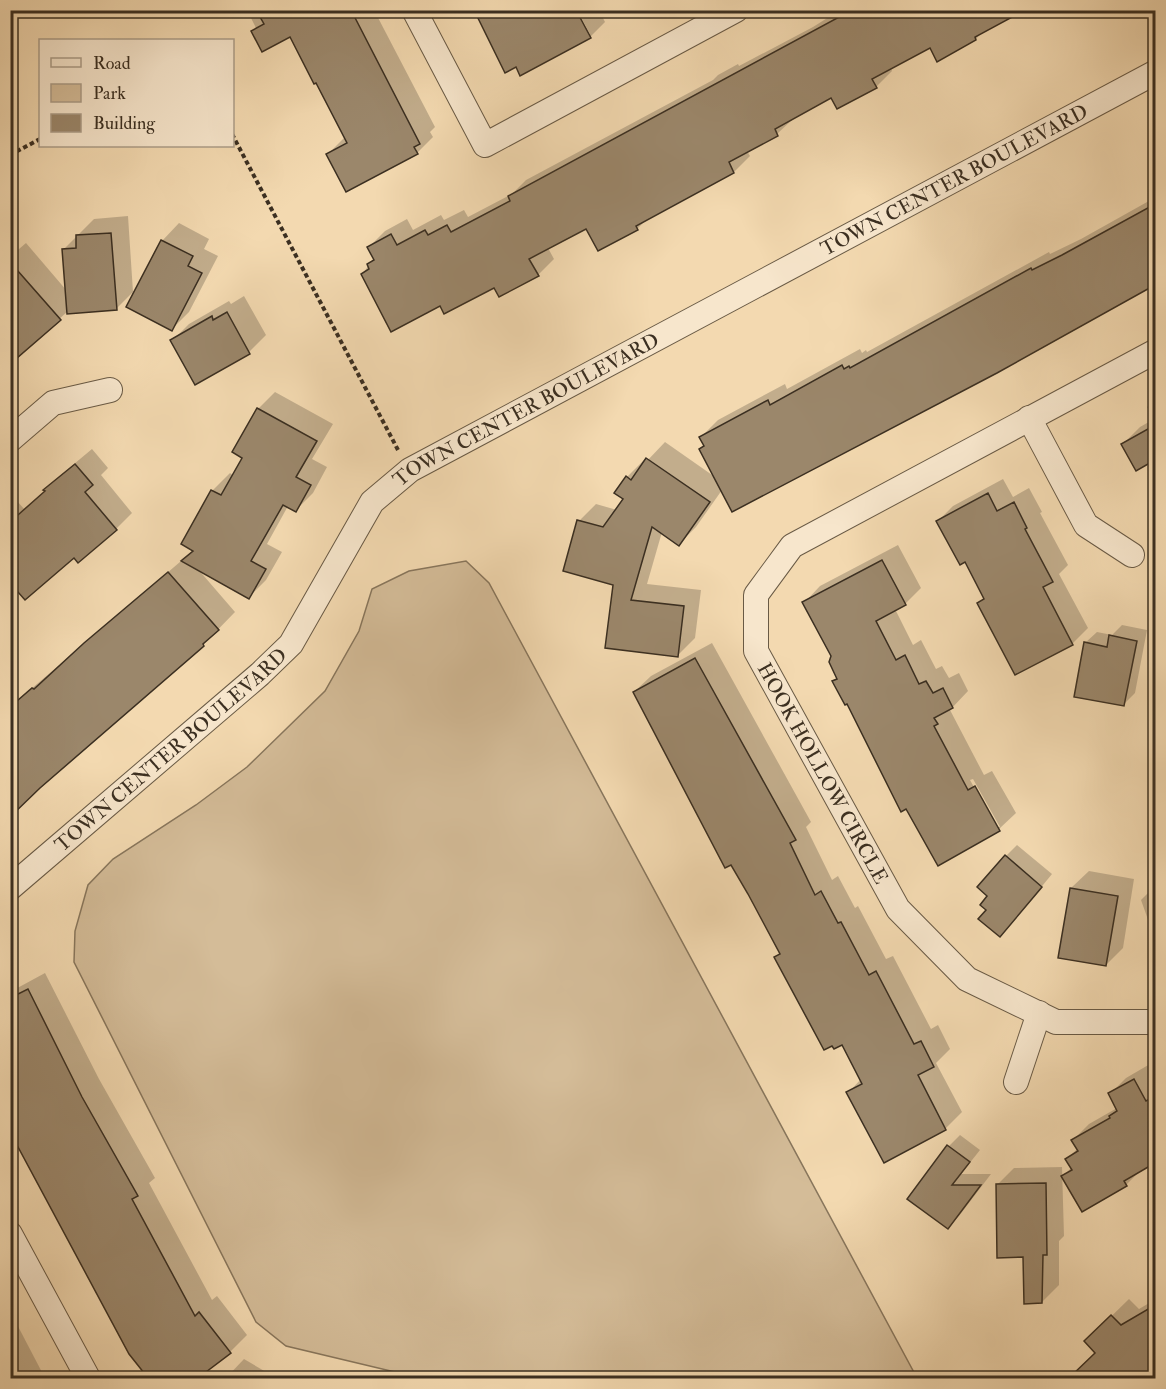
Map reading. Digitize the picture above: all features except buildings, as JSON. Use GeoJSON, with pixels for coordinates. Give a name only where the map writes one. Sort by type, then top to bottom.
{"type":"FeatureCollection","features":[{"type":"Feature","properties":{"kind":"street"},"geometry":{"type":"LineString","coordinates":[[414,10],[485,145],[736,10]]}},
{"type":"Feature","properties":{"kind":"street","name":"TOWN CENTER BOULEVARD"},"geometry":{"type":"LineString","coordinates":[[10,888],[260,674],[291,644],[372,502],[410,470],[1155,72]]}},
{"type":"Feature","properties":{"kind":"street","name":"HOOK HOLLOW CIRCLE"},"geometry":{"type":"LineString","coordinates":[[1155,351],[792,546],[756,595],[756,651],[898,909],[967,980],[1056,1022],[1155,1022]]}},
{"type":"Feature","properties":{"kind":"street"},"geometry":{"type":"LineString","coordinates":[[10,440],[53,403],[110,390]]}},
{"type":"Feature","properties":{"kind":"street"},"geometry":{"type":"LineString","coordinates":[[1029,418],[1086,525],[1132,555]]}},
{"type":"Feature","properties":{"kind":"street"},"geometry":{"type":"LineString","coordinates":[[1016,1082],[1039,1013]]}},
{"type":"Feature","properties":{"kind":"street"},"geometry":{"type":"LineString","coordinates":[[10,1234],[88,1378]]}},
{"type":"Feature","properties":{"kind":"path"},"geometry":{"type":"LineString","coordinates":[[234,138],[387,433],[410,470]]}},
{"type":"Feature","properties":{"kind":"path"},"geometry":{"type":"LineString","coordinates":[[10,155],[39,140]]}},
{"type":"Feature","properties":{"kind":"green space"},"geometry":{"type":"Polygon","coordinates":[[[466,561],[489,583],[917,1378],[420,1378],[286,1346],[256,1322],[74,962],[75,931],[88,885],[113,859],[196,805],[247,767],[325,691],[359,631],[372,589],[409,571],[466,561]]]}}]}
